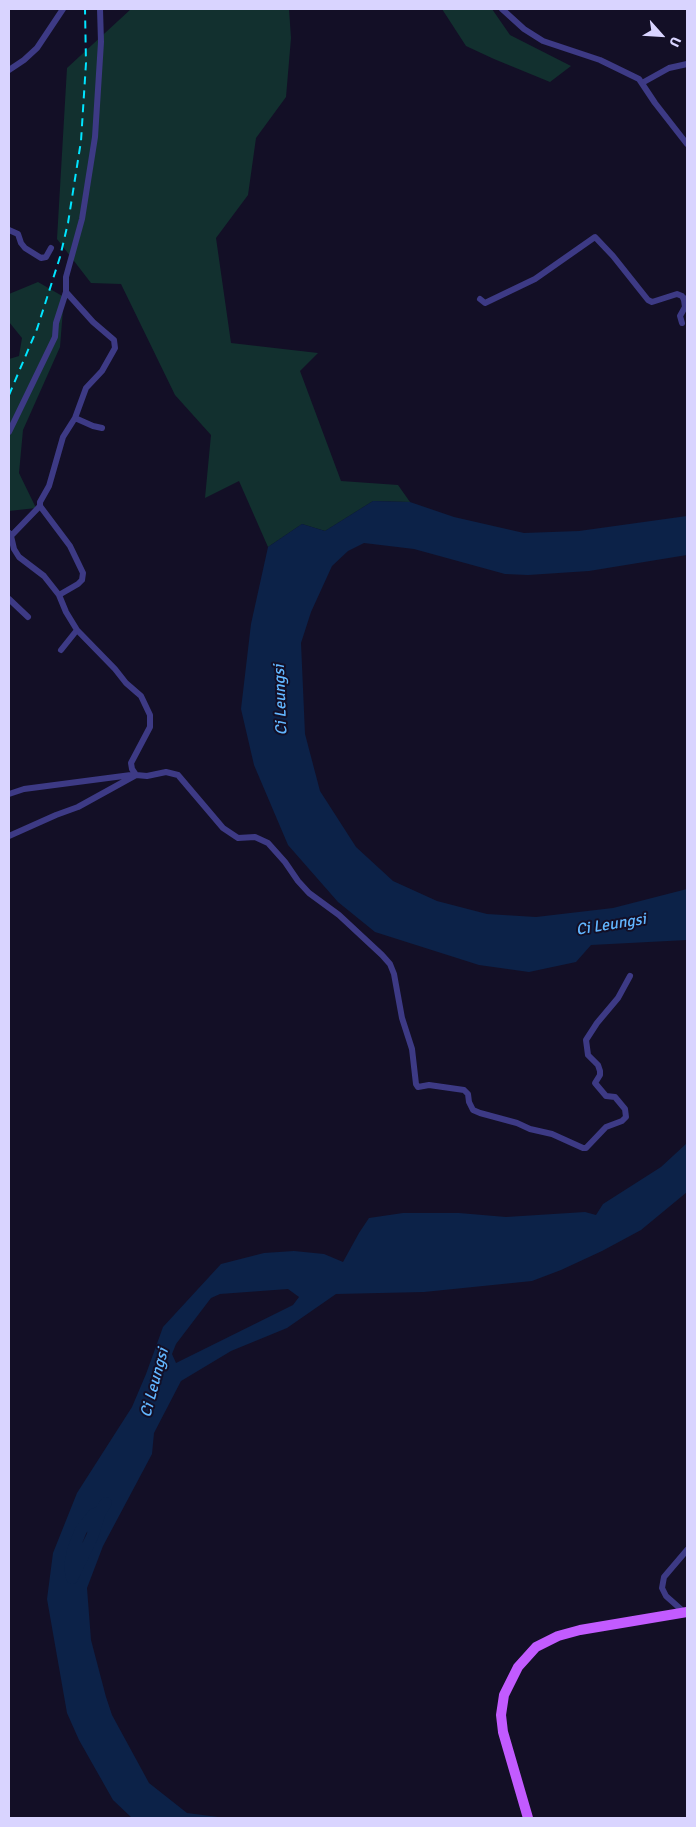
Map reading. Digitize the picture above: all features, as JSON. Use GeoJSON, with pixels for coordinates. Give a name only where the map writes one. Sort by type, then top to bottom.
{"type":"FeatureCollection","features":[{"type":"Feature","properties":{"kind":"main road"},"geometry":{"type":"LineString","coordinates":[[528,1818],[503,1732],[501,1715],[504,1695],[518,1668],[536,1647],[558,1636],[580,1630],[686,1612]]}},
{"type":"Feature","properties":{"kind":"street"},"geometry":{"type":"LineString","coordinates":[[9,70],[37,48],[64,9]]}},
{"type":"Feature","properties":{"kind":"street"},"geometry":{"type":"LineString","coordinates":[[9,432],[55,336],[56,323],[66,292],[66,277],[82,219],[95,138],[101,42],[100,9]]}},
{"type":"Feature","properties":{"kind":"street"},"geometry":{"type":"LineString","coordinates":[[502,9],[524,29],[543,41],[600,60],[634,76],[642,83],[687,144]]}},
{"type":"Feature","properties":{"kind":"street"},"geometry":{"type":"LineString","coordinates":[[642,83],[664,70],[687,64]]}},
{"type":"Feature","properties":{"kind":"street"},"geometry":{"type":"LineString","coordinates":[[9,230],[18,234],[25,248],[41,258],[46,257],[51,248]]}},
{"type":"Feature","properties":{"kind":"street"},"geometry":{"type":"LineString","coordinates":[[480,300],[485,303],[535,279],[595,237],[613,256],[648,300],[652,302],[677,294],[686,299],[680,316],[682,323]]}},
{"type":"Feature","properties":{"kind":"street"},"geometry":{"type":"LineString","coordinates":[[66,292],[93,322],[114,340],[114,352],[102,371],[86,388],[75,418],[63,437],[49,486],[40,502],[40,506],[10,538],[19,557],[44,576],[59,595],[66,612],[77,630],[144,700],[150,715],[150,727],[131,763],[136,775]]}},
{"type":"Feature","properties":{"kind":"street"},"geometry":{"type":"LineString","coordinates":[[75,418],[102,428]]}},
{"type":"Feature","properties":{"kind":"street"},"geometry":{"type":"LineString","coordinates":[[40,506],[70,546],[83,573],[82,580],[78,584],[59,595]]}},
{"type":"Feature","properties":{"kind":"street"},"geometry":{"type":"LineString","coordinates":[[9,599],[28,617]]}},
{"type":"Feature","properties":{"kind":"street"},"geometry":{"type":"LineString","coordinates":[[61,650],[77,630]]}},
{"type":"Feature","properties":{"kind":"street"},"geometry":{"type":"LineString","coordinates":[[9,794],[24,789],[136,775],[147,776],[166,772],[178,775],[223,828],[238,838],[255,837],[268,843],[309,893],[339,915],[390,964],[394,974],[402,1018],[412,1049],[416,1084],[418,1087],[429,1086],[464,1090],[468,1094],[472,1110],[517,1123],[530,1129],[552,1134],[582,1148],[586,1148],[606,1127],[622,1121],[626,1117],[626,1109],[615,1097],[606,1096],[594,1083],[600,1075],[600,1071],[598,1065],[588,1055],[586,1040],[597,1023],[618,998],[630,976]]}},
{"type":"Feature","properties":{"kind":"street"},"geometry":{"type":"LineString","coordinates":[[9,836],[78,807],[136,775]]}},
{"type":"Feature","properties":{"kind":"street"},"geometry":{"type":"LineString","coordinates":[[686,1612],[666,1596],[662,1588],[664,1577],[687,1550]]}},
{"type":"Feature","properties":{"kind":"green space"},"geometry":{"type":"Polygon","coordinates":[[[131,9],[289,9],[291,38],[286,97],[256,138],[248,195],[216,238],[231,343],[318,353],[300,371],[341,481],[398,485],[410,502],[373,501],[325,531],[302,524],[268,547],[239,481],[205,498],[211,435],[175,395],[121,284],[91,283],[57,239],[67,68],[131,9]]]}},
{"type":"Feature","properties":{"kind":"green space"},"geometry":{"type":"Polygon","coordinates":[[[442,9],[492,9],[510,35],[571,66],[550,82],[494,59],[466,46],[442,9]]]}},
{"type":"Feature","properties":{"kind":"green space"},"geometry":{"type":"Polygon","coordinates":[[[38,282],[64,297],[60,347],[23,430],[19,473],[36,508],[9,511],[9,359],[19,356],[22,338],[9,322],[9,294],[38,282]]]}},
{"type":"Feature","properties":{"kind":"water","name":"Ci Leungsi"},"geometry":{"type":"Polygon","coordinates":[[[373,501],[410,502],[454,517],[524,533],[579,531],[687,516],[687,555],[589,571],[528,575],[505,574],[414,549],[364,543],[348,551],[332,566],[311,612],[301,643],[305,734],[320,791],[356,847],[393,881],[437,901],[487,914],[536,917],[613,908],[687,889],[687,940],[591,945],[576,962],[529,972],[479,965],[375,932],[338,902],[288,845],[254,765],[241,709],[251,624],[268,547],[302,524],[325,531],[373,501]]]}},
{"type":"Feature","properties":{"kind":"water","name":"Ci Leungsi"},"geometry":{"type":"Polygon","coordinates":[[[687,1143],[687,1192],[641,1230],[561,1270],[532,1281],[424,1292],[336,1294],[287,1328],[231,1351],[181,1381],[154,1433],[152,1454],[103,1546],[87,1588],[91,1640],[112,1715],[149,1783],[187,1813],[218,1817],[267,1818],[132,1818],[113,1800],[79,1740],[67,1713],[47,1599],[53,1553],[77,1493],[132,1407],[163,1327],[221,1264],[264,1253],[294,1251],[324,1254],[343,1262],[369,1218],[403,1213],[459,1213],[506,1217],[585,1212],[596,1215],[603,1204],[661,1167],[687,1143]],[[288,1289],[220,1294],[211,1298],[176,1344],[172,1354],[176,1363],[293,1305],[299,1297],[288,1289]],[[100,1513],[94,1514],[81,1530],[73,1550],[70,1567],[72,1577],[92,1537],[100,1513]]]}},
{"type":"Feature","properties":{"kind":"waterway"},"geometry":{"type":"LineString","coordinates":[[72,1578],[92,1537],[100,1512],[106,1503]]}},
{"type":"Feature","properties":{"kind":"waterway"},"geometry":{"type":"LineString","coordinates":[[72,1576],[70,1567],[73,1550],[81,1530],[94,1514],[98,1513]]}},
{"type":"Feature","properties":{"kind":"railway"},"geometry":{"type":"LineString","coordinates":[[9,395],[37,329],[60,257],[68,223],[81,141],[86,63],[85,9]]}}]}
